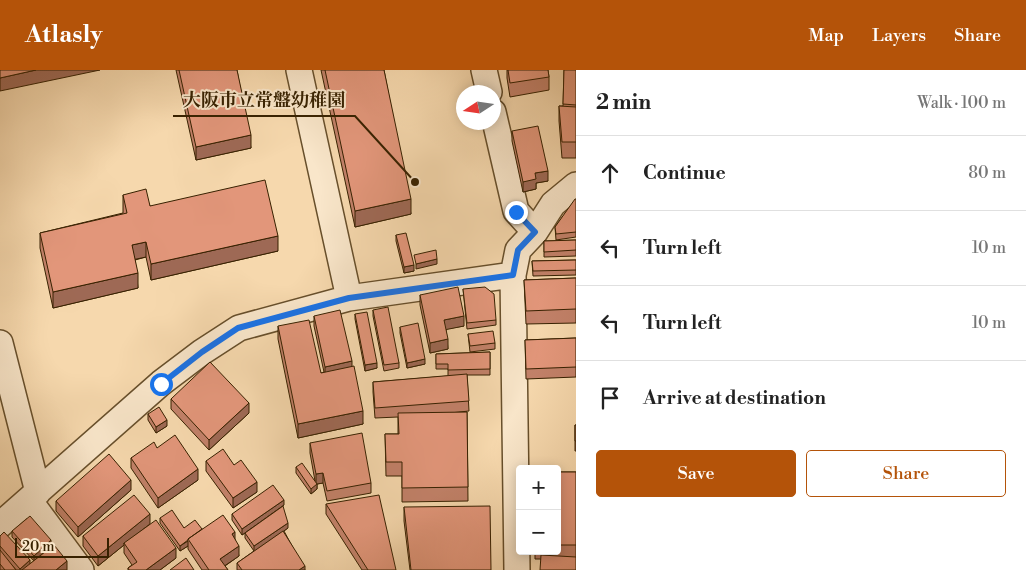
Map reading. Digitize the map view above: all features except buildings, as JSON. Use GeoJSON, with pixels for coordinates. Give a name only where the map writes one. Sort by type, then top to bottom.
{"type":"FeatureCollection","features":[{"type":"Feature","properties":{"kind":"street"},"geometry":{"type":"LineString","coordinates":[[299,70],[349,298]]}},
{"type":"Feature","properties":{"kind":"street"},"geometry":{"type":"LineString","coordinates":[[484,70],[487,85]]}},
{"type":"Feature","properties":{"kind":"street"},"geometry":{"type":"LineString","coordinates":[[498,130],[516,212],[535,232]]}},
{"type":"Feature","properties":{"kind":"street"},"geometry":{"type":"LineString","coordinates":[[517,570],[513,275],[518,250],[535,232],[553,204],[576,185]]}},
{"type":"Feature","properties":{"kind":"street"},"geometry":{"type":"LineString","coordinates":[[0,525],[161,384],[202,352],[238,328],[349,298],[513,275]]}},
{"type":"Feature","properties":{"kind":"street"},"geometry":{"type":"LineString","coordinates":[[0,343],[33,496],[81,570]]}},
{"type":"Feature","properties":{"kind":"place","name":"大阪市立常盤幼稚園"},"geometry":{"type":"Point","coordinates":[415,182]}},
{"type":"Feature","properties":{"kind":"route"},"geometry":{"type":"LineString","coordinates":[[161,384],[202,352],[238,328],[349,298],[513,275],[518,250],[535,232],[516,212]]}}]}
